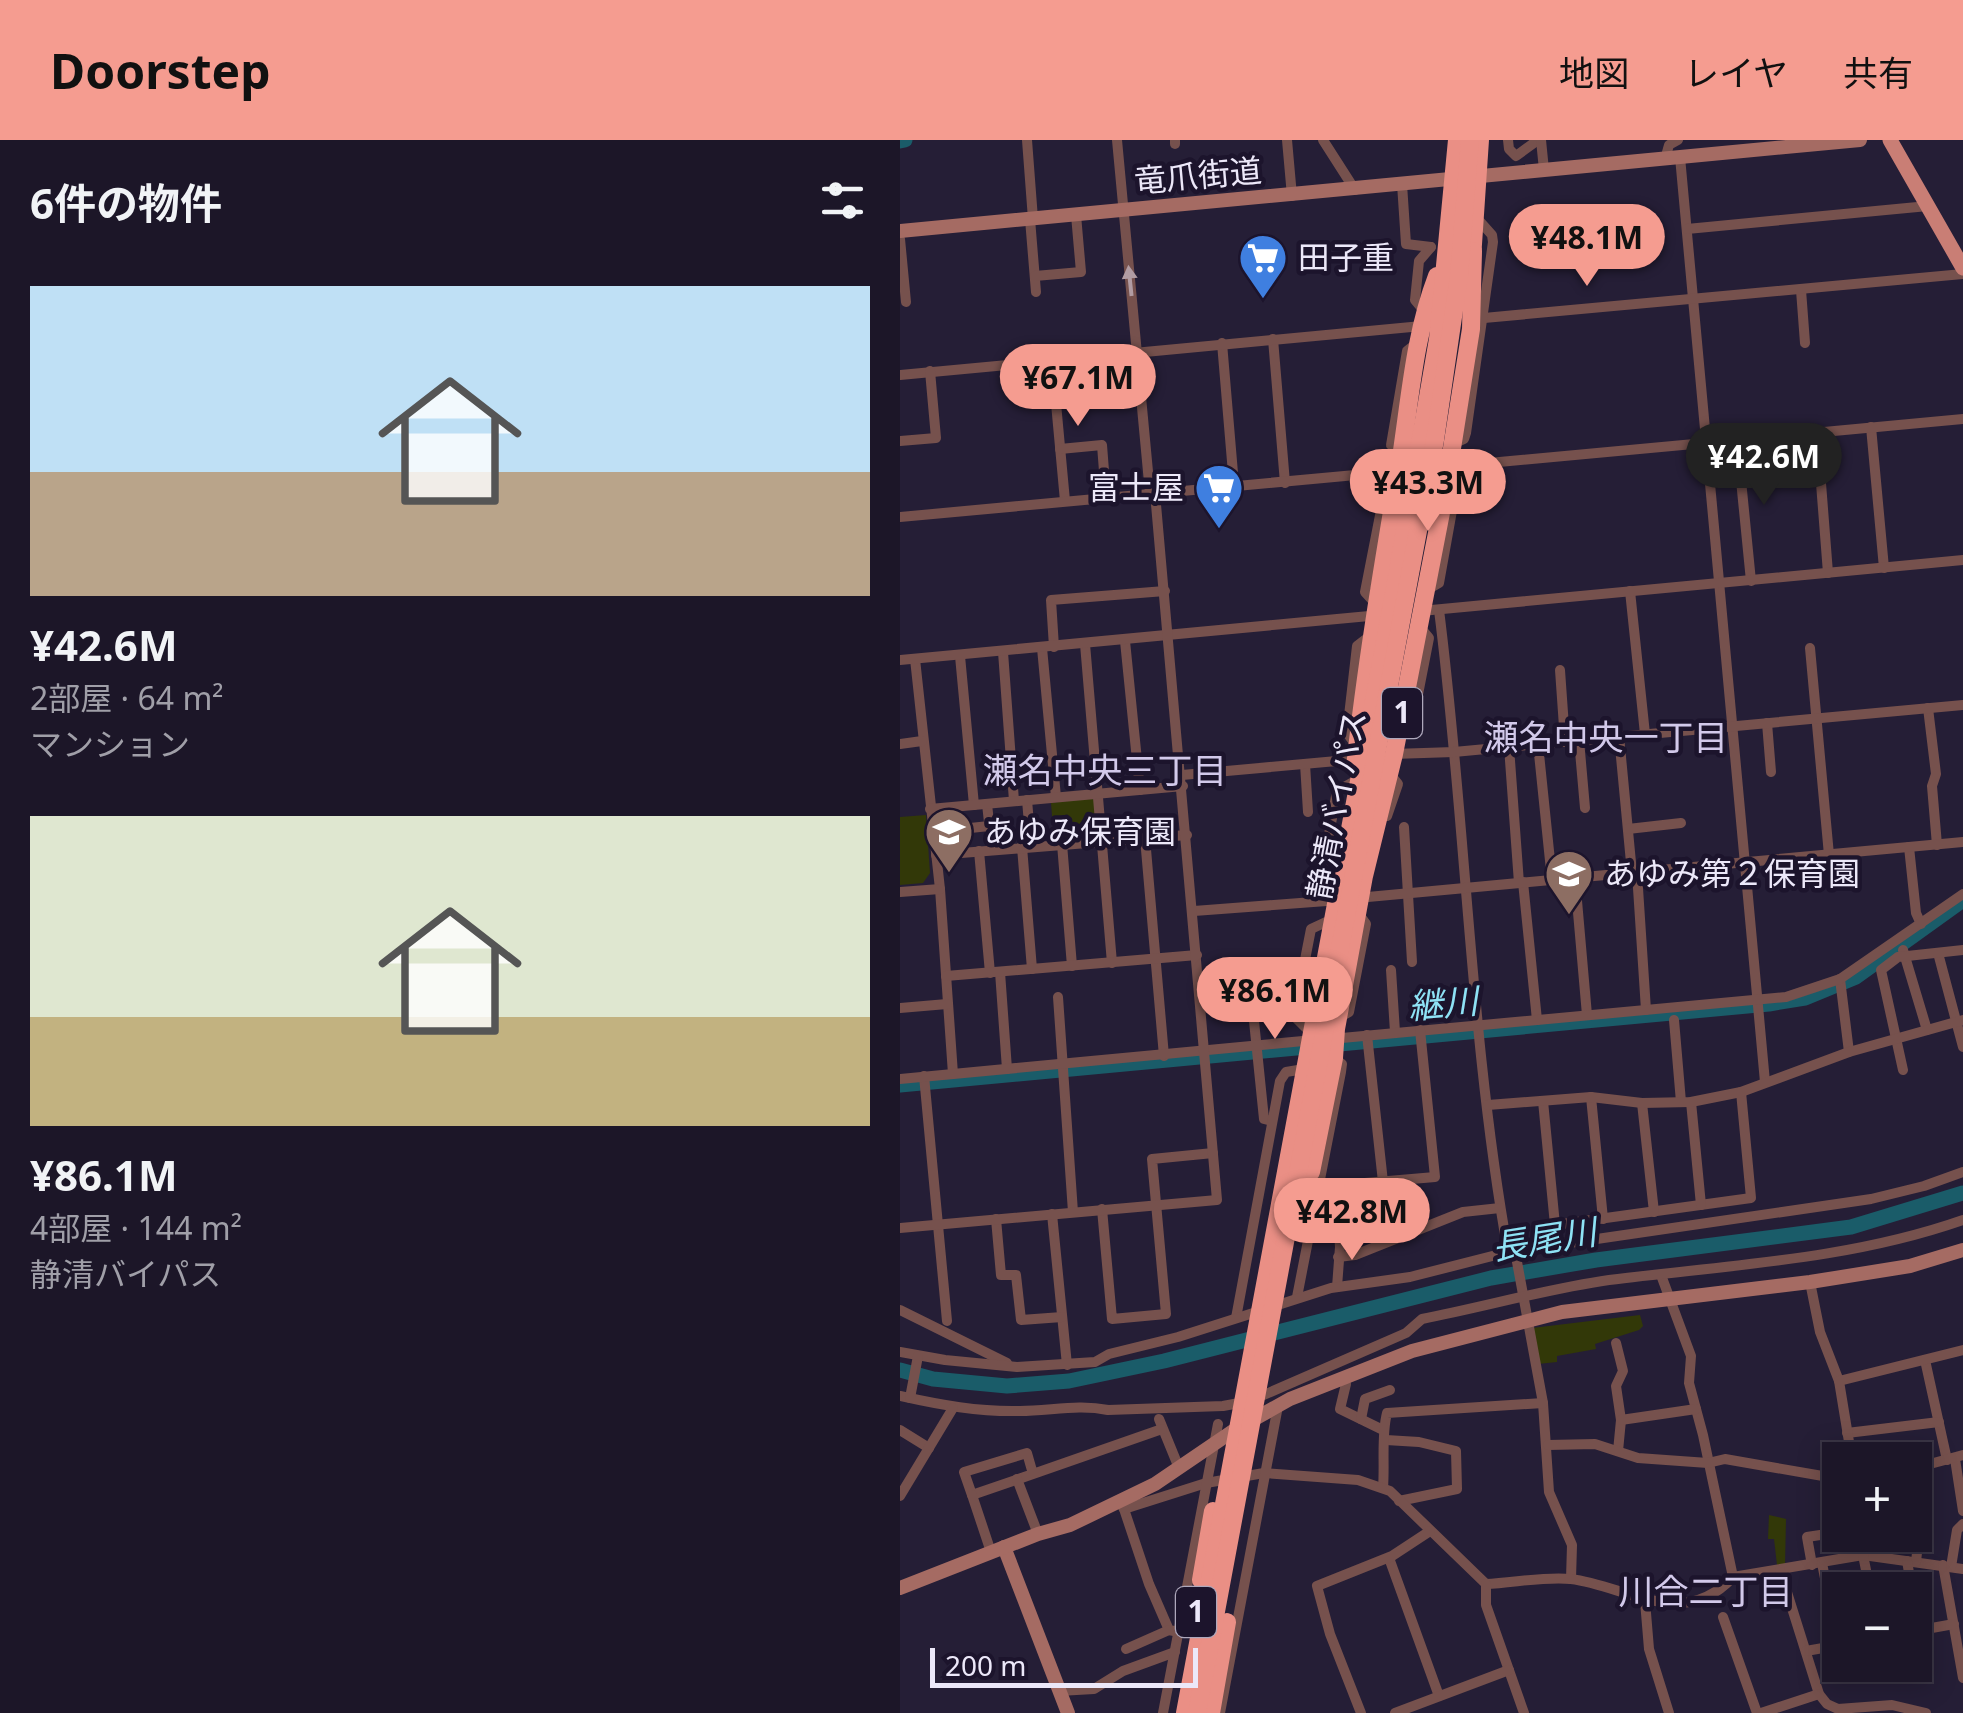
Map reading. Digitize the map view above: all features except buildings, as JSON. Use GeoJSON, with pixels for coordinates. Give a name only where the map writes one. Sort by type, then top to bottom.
{"type":"FeatureCollection","features":[{"type":"Feature","properties":{"kind":"highway","name":"静清バイパス"},"geometry":{"type":"LineString","coordinates":[[1198,1713],[1360,870],[1441,402],[1459,276],[1470,140]]}},
{"type":"Feature","properties":{"kind":"highway","name":"1"},"geometry":{"type":"LineString","coordinates":[[1211,1713],[1315,1179],[1358,905],[1360,870],[1427,616],[1426,590],[1472,329],[1480,140]]}},
{"type":"Feature","properties":{"kind":"highway","name":"静清バイパス"},"geometry":{"type":"LineString","coordinates":[[1181,1713],[1438,339],[1450,141]]}},
{"type":"Feature","properties":{"kind":"highway","name":"1"},"geometry":{"type":"LineString","coordinates":[[1181,1713],[1213,1511],[1355,783],[1437,276],[1436,245],[1450,141]]}},
{"type":"Feature","properties":{"kind":"highway"},"geometry":{"type":"LineString","coordinates":[[1360,870],[1414,612],[1473,251]]}},
{"type":"Feature","properties":{"kind":"highway","name":"1"},"geometry":{"type":"LineString","coordinates":[[1355,783],[1353,753],[1374,610],[1422,327],[1437,276]]}},
{"type":"Feature","properties":{"kind":"main road"},"geometry":{"type":"LineString","coordinates":[[1890,140],[1963,271]]}},
{"type":"Feature","properties":{"kind":"street"},"geometry":{"type":"LineString","coordinates":[[1028,140],[1036,292]]}},
{"type":"Feature","properties":{"kind":"street"},"geometry":{"type":"LineString","coordinates":[[900,1228],[1218,1200],[1165,591],[1117,140]]}},
{"type":"Feature","properties":{"kind":"street"},"geometry":{"type":"LineString","coordinates":[[1287,140],[1292,196]]}},
{"type":"Feature","properties":{"kind":"street"},"geometry":{"type":"LineString","coordinates":[[1323,140],[1354,190]]}},
{"type":"Feature","properties":{"kind":"street"},"geometry":{"type":"LineString","coordinates":[[1508,140],[1516,156],[1540,140],[1544,170]]}},
{"type":"Feature","properties":{"kind":"street","name":"竜爪街道"},"geometry":{"type":"LineString","coordinates":[[900,232],[1478,178],[1672,148],[1860,140]]}},
{"type":"Feature","properties":{"kind":"street"},"geometry":{"type":"LineString","coordinates":[[1672,148],[1687,229],[1765,1082]]}},
{"type":"Feature","properties":{"kind":"street"},"geometry":{"type":"LineString","coordinates":[[1402,184],[1406,244],[1436,245]]}},
{"type":"Feature","properties":{"kind":"street"},"geometry":{"type":"LineString","coordinates":[[1687,229],[1928,206]]}},
{"type":"Feature","properties":{"kind":"street"},"geometry":{"type":"LineString","coordinates":[[1035,276],[1081,272],[1076,215]]}},
{"type":"Feature","properties":{"kind":"street"},"geometry":{"type":"LineString","coordinates":[[1453,444],[1464,439],[1466,433],[1493,242],[1475,217]]}},
{"type":"Feature","properties":{"kind":"street"},"geometry":{"type":"LineString","coordinates":[[900,239],[906,302]]}},
{"type":"Feature","properties":{"kind":"street"},"geometry":{"type":"LineString","coordinates":[[900,375],[1137,350],[1422,327],[1414,300],[1419,261],[1436,245]]}},
{"type":"Feature","properties":{"kind":"street"},"geometry":{"type":"LineString","coordinates":[[1484,318],[1693,301],[1963,271]]}},
{"type":"Feature","properties":{"kind":"street"},"geometry":{"type":"LineString","coordinates":[[1801,290],[1805,342]]}},
{"type":"Feature","properties":{"kind":"street"},"geometry":{"type":"LineString","coordinates":[[1274,338],[1285,482]]}},
{"type":"Feature","properties":{"kind":"street"},"geometry":{"type":"LineString","coordinates":[[1222,343],[1234,486]]}},
{"type":"Feature","properties":{"kind":"street"},"geometry":{"type":"LineString","coordinates":[[1052,360],[1065,501]]}},
{"type":"Feature","properties":{"kind":"street"},"geometry":{"type":"LineString","coordinates":[[900,441],[936,438],[930,372]]}},
{"type":"Feature","properties":{"kind":"street"},"geometry":{"type":"LineString","coordinates":[[900,517],[1285,482],[1400,464],[1448,475],[1706,442],[1963,418]]}},
{"type":"Feature","properties":{"kind":"street"},"geometry":{"type":"LineString","coordinates":[[1871,427],[1884,568]]}},
{"type":"Feature","properties":{"kind":"street"},"geometry":{"type":"LineString","coordinates":[[1817,432],[1828,574]]}},
{"type":"Feature","properties":{"kind":"street"},"geometry":{"type":"LineString","coordinates":[[1737,440],[1751,581]]}},
{"type":"Feature","properties":{"kind":"street"},"geometry":{"type":"LineString","coordinates":[[1060,450],[1102,446],[1106,497]]}},
{"type":"Feature","properties":{"kind":"street"},"geometry":{"type":"LineString","coordinates":[[900,660],[1168,637],[1374,610],[1427,616],[1963,560]]}},
{"type":"Feature","properties":{"kind":"street"},"geometry":{"type":"LineString","coordinates":[[1056,797],[1048,648],[1051,600],[1165,591]]}},
{"type":"Feature","properties":{"kind":"street"},"geometry":{"type":"LineString","coordinates":[[1630,592],[1645,734]]}},
{"type":"Feature","properties":{"kind":"street"},"geometry":{"type":"LineString","coordinates":[[1427,616],[1454,752],[1500,1208],[1524,1297],[1543,1403],[1550,1492],[1572,1545],[1571,1579]]}},
{"type":"Feature","properties":{"kind":"street"},"geometry":{"type":"LineString","coordinates":[[1125,641],[1140,790]]}},
{"type":"Feature","properties":{"kind":"street"},"geometry":{"type":"LineString","coordinates":[[1084,644],[1112,962]]}},
{"type":"Feature","properties":{"kind":"street"},"geometry":{"type":"LineString","coordinates":[[1810,648],[1829,855]]}},
{"type":"Feature","properties":{"kind":"street"},"geometry":{"type":"LineString","coordinates":[[1003,652],[1014,801]]}},
{"type":"Feature","properties":{"kind":"street"},"geometry":{"type":"LineString","coordinates":[[960,656],[974,805]]}},
{"type":"Feature","properties":{"kind":"street"},"geometry":{"type":"LineString","coordinates":[[915,659],[940,888],[953,1074]]}},
{"type":"Feature","properties":{"kind":"street"},"geometry":{"type":"LineString","coordinates":[[1560,670],[1566,742]]}},
{"type":"Feature","properties":{"kind":"street"},"geometry":{"type":"LineString","coordinates":[[1390,760],[1963,705]]}},
{"type":"Feature","properties":{"kind":"street"},"geometry":{"type":"LineString","coordinates":[[1928,708],[1936,774],[1932,786],[1938,845]]}},
{"type":"Feature","properties":{"kind":"street"},"geometry":{"type":"LineString","coordinates":[[1767,723],[1771,772]]}},
{"type":"Feature","properties":{"kind":"street"},"geometry":{"type":"LineString","coordinates":[[1619,736],[1646,1010]]}},
{"type":"Feature","properties":{"kind":"street"},"geometry":{"type":"LineString","coordinates":[[1579,740],[1585,808]]}},
{"type":"Feature","properties":{"kind":"street"},"geometry":{"type":"LineString","coordinates":[[900,744],[922,742]]}},
{"type":"Feature","properties":{"kind":"street"},"geometry":{"type":"LineString","coordinates":[[1538,744],[1552,880]]}},
{"type":"Feature","properties":{"kind":"street"},"geometry":{"type":"LineString","coordinates":[[1508,747],[1537,1020]]}},
{"type":"Feature","properties":{"kind":"street"},"geometry":{"type":"LineString","coordinates":[[930,809],[1140,790],[1353,753]]}},
{"type":"Feature","properties":{"kind":"street"},"geometry":{"type":"LineString","coordinates":[[1305,764],[1308,812]]}},
{"type":"Feature","properties":{"kind":"street"},"geometry":{"type":"LineString","coordinates":[[1027,800],[1032,969]]}},
{"type":"Feature","properties":{"kind":"street"},"geometry":{"type":"LineString","coordinates":[[987,804],[986,850],[995,972],[1007,1069]]}},
{"type":"Feature","properties":{"kind":"street"},"geometry":{"type":"LineString","coordinates":[[1628,829],[1681,823]]}},
{"type":"Feature","properties":{"kind":"street"},"geometry":{"type":"LineString","coordinates":[[933,832],[989,826]]}},
{"type":"Feature","properties":{"kind":"street"},"geometry":{"type":"LineString","coordinates":[[1404,827],[1412,962]]}},
{"type":"Feature","properties":{"kind":"street"},"geometry":{"type":"LineString","coordinates":[[936,855],[1187,834]]}},
{"type":"Feature","properties":{"kind":"street"},"geometry":{"type":"LineString","coordinates":[[1145,838],[1164,1056]]}},
{"type":"Feature","properties":{"kind":"street"},"geometry":{"type":"LineString","coordinates":[[1194,912],[1331,895],[1358,905],[1406,892],[1963,842]]}},
{"type":"Feature","properties":{"kind":"street"},"geometry":{"type":"LineString","coordinates":[[1062,844],[1072,966]]}},
{"type":"Feature","properties":{"kind":"street"},"geometry":{"type":"LineString","coordinates":[[1909,847],[1916,913],[1921,924]]}},
{"type":"Feature","properties":{"kind":"street"},"geometry":{"type":"LineString","coordinates":[[1575,878],[1587,1015]]}},
{"type":"Feature","properties":{"kind":"street"},"geometry":{"type":"LineString","coordinates":[[900,892],[940,888]]}},
{"type":"Feature","properties":{"kind":"street"},"geometry":{"type":"LineString","coordinates":[[900,1079],[1256,1046],[1304,1035],[1336,1038],[1804,993],[1841,985],[1963,894]]}},
{"type":"Feature","properties":{"kind":"street"},"geometry":{"type":"LineString","coordinates":[[1899,940],[1927,1030]]}},
{"type":"Feature","properties":{"kind":"street"},"geometry":{"type":"LineString","coordinates":[[1903,1070],[1881,970],[1898,956],[1963,950]]}},
{"type":"Feature","properties":{"kind":"street"},"geometry":{"type":"LineString","coordinates":[[1938,953],[1960,1021],[1963,1046]]}},
{"type":"Feature","properties":{"kind":"street"},"geometry":{"type":"LineString","coordinates":[[946,976],[1197,956]]}},
{"type":"Feature","properties":{"kind":"street"},"geometry":{"type":"LineString","coordinates":[[1391,970],[1395,1032]]}},
{"type":"Feature","properties":{"kind":"street"},"geometry":{"type":"LineString","coordinates":[[1250,982],[1264,1119],[1272,1122]]}},
{"type":"Feature","properties":{"kind":"street"},"geometry":{"type":"LineString","coordinates":[[1841,985],[1849,1052]]}},
{"type":"Feature","properties":{"kind":"street"},"geometry":{"type":"LineString","coordinates":[[1058,997],[1073,1212]]}},
{"type":"Feature","properties":{"kind":"street"},"geometry":{"type":"LineString","coordinates":[[900,1008],[947,1004]]}},
{"type":"Feature","properties":{"kind":"street"},"geometry":{"type":"LineString","coordinates":[[1674,1020],[1702,1205]]}},
{"type":"Feature","properties":{"kind":"street"},"geometry":{"type":"LineString","coordinates":[[1488,1104],[1592,1096],[1642,1103],[1686,1102],[1740,1092],[1849,1052],[1960,1021]]}},
{"type":"Feature","properties":{"kind":"street"},"geometry":{"type":"LineString","coordinates":[[1297,1297],[1315,1179],[1336,1186],[1435,1178],[1420,1030]]}},
{"type":"Feature","properties":{"kind":"street"},"geometry":{"type":"LineString","coordinates":[[1367,1035],[1383,1182]]}},
{"type":"Feature","properties":{"kind":"street"},"geometry":{"type":"LineString","coordinates":[[1236,1318],[1282,1074],[1298,1070]]}},
{"type":"Feature","properties":{"kind":"street"},"geometry":{"type":"LineString","coordinates":[[924,1076],[947,1320]]}},
{"type":"Feature","properties":{"kind":"street"},"geometry":{"type":"LineString","coordinates":[[1543,1101],[1555,1226],[1751,1198],[1740,1092]]}},
{"type":"Feature","properties":{"kind":"street"},"geometry":{"type":"LineString","coordinates":[[1592,1096],[1603,1219]]}},
{"type":"Feature","properties":{"kind":"street"},"geometry":{"type":"LineString","coordinates":[[1642,1103],[1654,1212]]}},
{"type":"Feature","properties":{"kind":"street"},"geometry":{"type":"LineString","coordinates":[[1102,1209],[1112,1319],[1166,1314],[1152,1159],[1213,1153]]}},
{"type":"Feature","properties":{"kind":"street"},"geometry":{"type":"LineString","coordinates":[[900,1352],[1017,1367],[1096,1362],[1109,1354],[1336,1286],[1410,1277],[1513,1252],[1871,1199],[1963,1172]]}},
{"type":"Feature","properties":{"kind":"street"},"geometry":{"type":"LineString","coordinates":[[1336,1186],[1336,1286]]}},
{"type":"Feature","properties":{"kind":"street"},"geometry":{"type":"LineString","coordinates":[[1338,1257],[1355,1255],[1463,1212],[1500,1208]]}},
{"type":"Feature","properties":{"kind":"street"},"geometry":{"type":"LineString","coordinates":[[1052,1214],[1066,1366]]}},
{"type":"Feature","properties":{"kind":"street"},"geometry":{"type":"LineString","coordinates":[[996,1219],[1001,1276],[1016,1275],[1021,1320],[1062,1317]]}},
{"type":"Feature","properties":{"kind":"street"},"geometry":{"type":"LineString","coordinates":[[918,1356],[905,1397],[953,1408],[1019,1411],[1090,1406],[1108,1410],[1222,1406],[1250,1401],[1280,1389],[1406,1333],[1422,1319],[1584,1284],[1854,1250],[1914,1237],[1963,1220]]}},
{"type":"Feature","properties":{"kind":"street"},"geometry":{"type":"LineString","coordinates":[[1122,1505],[1214,1443],[1278,1406],[1336,1378],[1412,1351],[1527,1319],[1810,1282],[1910,1266],[1963,1250]]}},
{"type":"Feature","properties":{"kind":"street"},"geometry":{"type":"LineString","coordinates":[[1661,1275],[1691,1356],[1688,1382],[1733,1577]]}},
{"type":"Feature","properties":{"kind":"street"},"geometry":{"type":"LineString","coordinates":[[1810,1282],[1820,1332],[1839,1381],[1849,1442]]}},
{"type":"Feature","properties":{"kind":"street"},"geometry":{"type":"LineString","coordinates":[[900,1310],[1017,1367]]}},
{"type":"Feature","properties":{"kind":"street"},"geometry":{"type":"LineString","coordinates":[[1616,1343],[1623,1371],[1616,1386],[1621,1420],[1618,1451]]}},
{"type":"Feature","properties":{"kind":"street"},"geometry":{"type":"LineString","coordinates":[[1839,1381],[1963,1350]]}},
{"type":"Feature","properties":{"kind":"street"},"geometry":{"type":"LineString","coordinates":[[1924,1360],[1938,1422],[1955,1458],[1963,1511]]}},
{"type":"Feature","properties":{"kind":"street"},"geometry":{"type":"LineString","coordinates":[[1346,1384],[1340,1409],[1385,1435],[1456,1450],[1457,1489],[1400,1501]]}},
{"type":"Feature","properties":{"kind":"street"},"geometry":{"type":"LineString","coordinates":[[1361,1419],[1365,1398],[1390,1390]]}},
{"type":"Feature","properties":{"kind":"street"},"geometry":{"type":"LineString","coordinates":[[1383,1488],[1388,1413],[1543,1403]]}},
{"type":"Feature","properties":{"kind":"street"},"geometry":{"type":"LineString","coordinates":[[1220,1713],[1278,1406]]}},
{"type":"Feature","properties":{"kind":"street"},"geometry":{"type":"LineString","coordinates":[[901,1490],[953,1408]]}},
{"type":"Feature","properties":{"kind":"street"},"geometry":{"type":"LineString","coordinates":[[1621,1420],[1696,1409]]}},
{"type":"Feature","properties":{"kind":"street"},"geometry":{"type":"LineString","coordinates":[[1848,1433],[1938,1422]]}},
{"type":"Feature","properties":{"kind":"street"},"geometry":{"type":"LineString","coordinates":[[972,1494],[1161,1424],[1178,1468]]}},
{"type":"Feature","properties":{"kind":"street"},"geometry":{"type":"LineString","coordinates":[[1163,1713],[1175,1652],[1174,1631],[1218,1424]]}},
{"type":"Feature","properties":{"kind":"street"},"geometry":{"type":"LineString","coordinates":[[900,1430],[929,1448]]}},
{"type":"Feature","properties":{"kind":"street"},"geometry":{"type":"LineString","coordinates":[[1548,1445],[1595,1444],[1638,1458],[1708,1464],[1725,1458],[1822,1477]]}},
{"type":"Feature","properties":{"kind":"street"},"geometry":{"type":"LineString","coordinates":[[1033,1474],[1027,1453],[964,1472],[1068,1713]]}},
{"type":"Feature","properties":{"kind":"street"},"geometry":{"type":"LineString","coordinates":[[900,1588],[1122,1505],[1264,1473],[1358,1480],[1383,1488],[1486,1584],[1571,1579],[1645,1600],[1679,1603],[1724,1587],[1733,1577],[1864,1555],[1952,1567]]}},
{"type":"Feature","properties":{"kind":"street"},"geometry":{"type":"LineString","coordinates":[[1017,1479],[1038,1534]]}},
{"type":"Feature","properties":{"kind":"street"},"geometry":{"type":"LineString","coordinates":[[1122,1505],[1149,1584],[1174,1631]]}},
{"type":"Feature","properties":{"kind":"street"},"geometry":{"type":"LineString","coordinates":[[1963,1524],[1957,1530],[1952,1567],[1954,1624],[1963,1678]]}},
{"type":"Feature","properties":{"kind":"street"},"geometry":{"type":"LineString","coordinates":[[1361,1713],[1330,1634],[1317,1586],[1388,1558],[1430,1532]]}},
{"type":"Feature","properties":{"kind":"street"},"geometry":{"type":"LineString","coordinates":[[1822,1535],[1807,1537],[1822,1582]]}},
{"type":"Feature","properties":{"kind":"street"},"geometry":{"type":"LineString","coordinates":[[1864,1552],[1867,1572]]}},
{"type":"Feature","properties":{"kind":"street"},"geometry":{"type":"LineString","coordinates":[[1912,1572],[1914,1552]]}},
{"type":"Feature","properties":{"kind":"street"},"geometry":{"type":"LineString","coordinates":[[1388,1558],[1439,1696]]}},
{"type":"Feature","properties":{"kind":"street"},"geometry":{"type":"LineString","coordinates":[[1780,1570],[1826,1704],[1838,1710],[1892,1705],[1926,1713]]}},
{"type":"Feature","properties":{"kind":"street"},"geometry":{"type":"LineString","coordinates":[[1486,1584],[1486,1605],[1524,1713]]}},
{"type":"Feature","properties":{"kind":"street"},"geometry":{"type":"LineString","coordinates":[[1645,1600],[1649,1649],[1668,1713]]}},
{"type":"Feature","properties":{"kind":"street"},"geometry":{"type":"LineString","coordinates":[[1723,1618],[1759,1713],[1820,1694]]}},
{"type":"Feature","properties":{"kind":"street"},"geometry":{"type":"LineString","coordinates":[[1932,1628],[1954,1624]]}},
{"type":"Feature","properties":{"kind":"street"},"geometry":{"type":"LineString","coordinates":[[1126,1649],[1174,1631]]}},
{"type":"Feature","properties":{"kind":"street"},"geometry":{"type":"LineString","coordinates":[[1806,1651],[1822,1648]]}},
{"type":"Feature","properties":{"kind":"street"},"geometry":{"type":"LineString","coordinates":[[1060,1691],[1094,1689],[1123,1671],[1175,1652]]}},
{"type":"Feature","properties":{"kind":"street"},"geometry":{"type":"LineString","coordinates":[[1394,1713],[1509,1670]]}},
{"type":"Feature","properties":{"kind":"green space"},"geometry":{"type":"Polygon","coordinates":[[[1091,798],[1098,834],[1094,838],[1054,841],[1051,803],[1091,798]]]}},
{"type":"Feature","properties":{"kind":"green space"},"geometry":{"type":"Polygon","coordinates":[[[926,815],[930,873],[923,883],[900,885],[900,817],[926,815]]]}},
{"type":"Feature","properties":{"kind":"green space"},"geometry":{"type":"Polygon","coordinates":[[[1640,1315],[1643,1326],[1639,1330],[1595,1344],[1596,1349],[1538,1364],[1532,1328],[1640,1315]]]}},
{"type":"Feature","properties":{"kind":"green space"},"geometry":{"type":"Polygon","coordinates":[[[1769,1515],[1786,1519],[1785,1565],[1777,1565],[1774,1539],[1768,1539],[1769,1515]]]}},
{"type":"Feature","properties":{"kind":"waterway"},"geometry":{"type":"LineString","coordinates":[[900,141],[905,140]]}},
{"type":"Feature","properties":{"kind":"waterway","name":"継川"},"geometry":{"type":"LineString","coordinates":[[900,1085],[1805,998],[1856,977],[1963,900]]}},
{"type":"Feature","properties":{"kind":"waterway","name":"長尾川"},"geometry":{"type":"LineString","coordinates":[[900,1370],[933,1379],[1007,1386],[1069,1381],[1164,1361],[1491,1278],[1596,1260],[1851,1227],[1963,1193]]}},
{"type":"Feature","properties":{"kind":"place","name":"田子重"},"geometry":{"type":"Point","coordinates":[1263,300]}},
{"type":"Feature","properties":{"kind":"place","name":"富士屋"},"geometry":{"type":"Point","coordinates":[1219,530]}},
{"type":"Feature","properties":{"kind":"place","name":"あゆみ保育園"},"geometry":{"type":"Point","coordinates":[949,874]}},
{"type":"Feature","properties":{"kind":"place","name":"あゆみ第２保育園"},"geometry":{"type":"Point","coordinates":[1569,916]}},
{"type":"Feature","properties":{"kind":"district","name":"瀬名中央一丁目"},"geometry":{"type":"Point","coordinates":[1606,738]}},
{"type":"Feature","properties":{"kind":"district","name":"瀬名中央三丁目"},"geometry":{"type":"Point","coordinates":[1105,771]}},
{"type":"Feature","properties":{"kind":"district","name":"川合二丁目"},"geometry":{"type":"Point","coordinates":[1706,1592]}}]}
